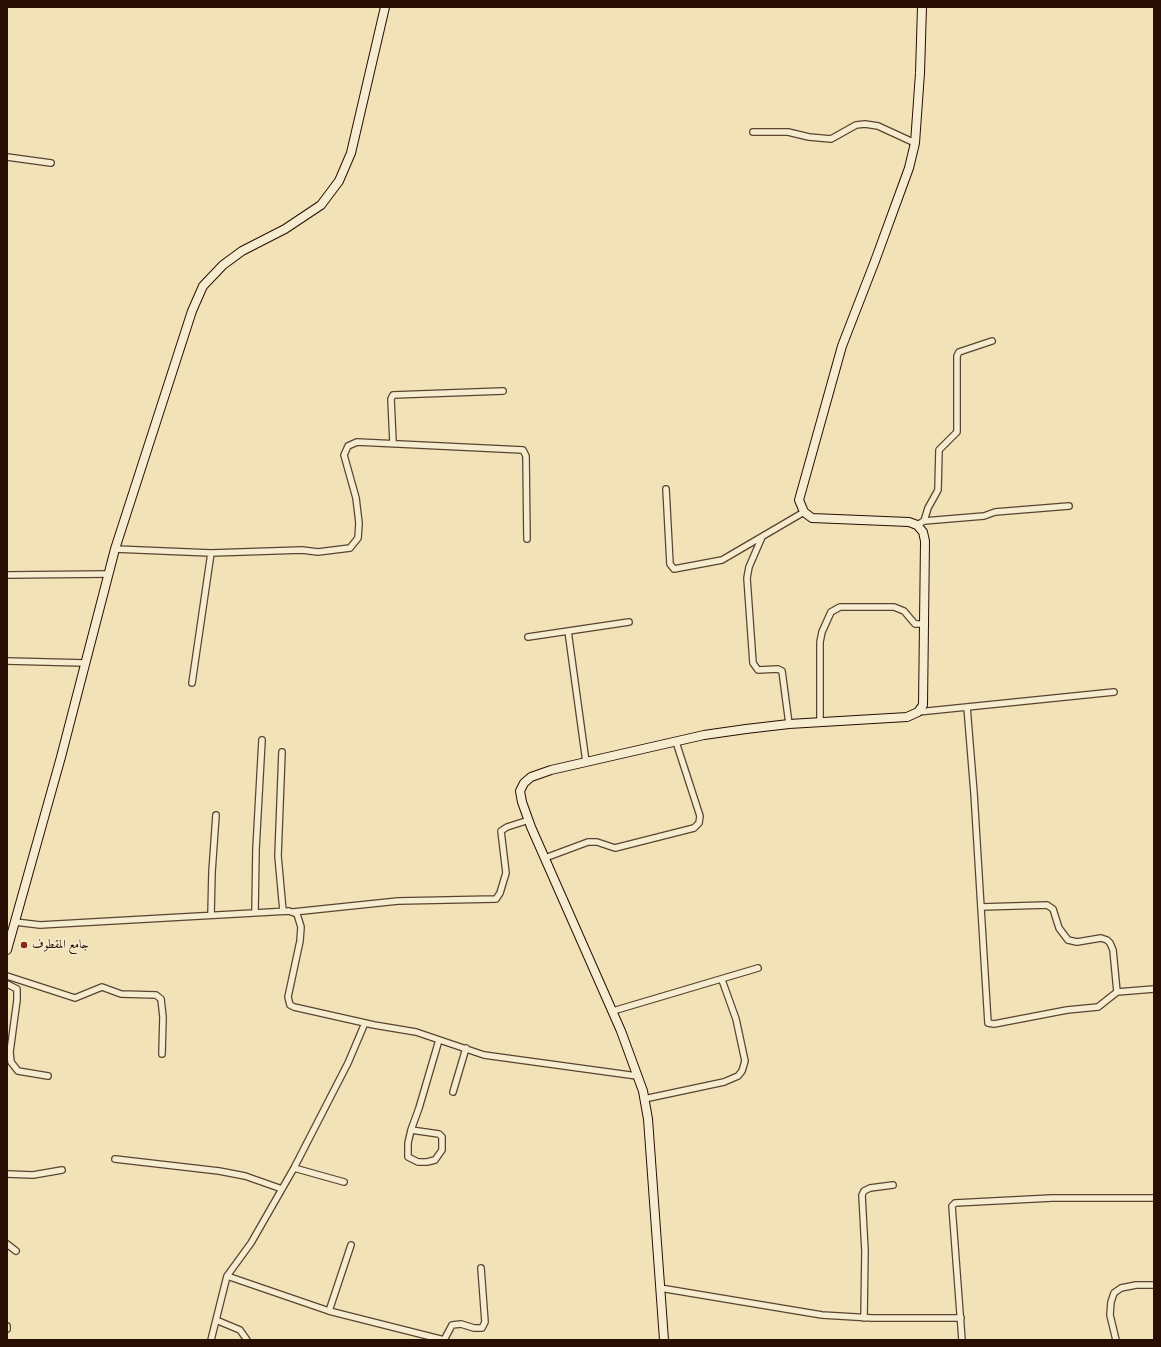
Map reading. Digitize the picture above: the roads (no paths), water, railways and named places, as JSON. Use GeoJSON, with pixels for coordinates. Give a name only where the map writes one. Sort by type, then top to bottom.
{"type":"FeatureCollection","features":[{"type":"Feature","properties":{"kind":"street"},"geometry":{"type":"LineString","coordinates":[[7,950],[115,550],[192,311],[203,286],[223,265],[242,251],[285,229],[321,205],[339,181],[352,147],[384,7]]}},
{"type":"Feature","properties":{"kind":"street"},"geometry":{"type":"LineString","coordinates":[[922,7],[920,73],[915,143],[909,168],[842,346],[799,494],[800,506],[804,512],[817,519],[921,523],[984,516],[995,512],[1069,506]]}},
{"type":"Feature","properties":{"kind":"street"},"geometry":{"type":"LineString","coordinates":[[753,132],[788,132],[809,137],[831,139],[856,125],[865,124],[878,126],[915,143]]}},
{"type":"Feature","properties":{"kind":"street"},"geometry":{"type":"LineString","coordinates":[[7,157],[51,163]]}},
{"type":"Feature","properties":{"kind":"street"},"geometry":{"type":"LineString","coordinates":[[918,712],[924,700],[924,536],[921,523],[938,490],[939,450],[957,432],[957,356],[959,352],[992,341]]}},
{"type":"Feature","properties":{"kind":"street"},"geometry":{"type":"LineString","coordinates":[[394,442],[391,399],[393,395],[503,390]]}},
{"type":"Feature","properties":{"kind":"street"},"geometry":{"type":"LineString","coordinates":[[115,550],[211,553],[302,550],[318,552],[350,548],[358,538],[359,523],[354,492],[345,458],[346,449],[350,444],[357,442],[394,442],[450,447],[523,450],[526,456],[527,539]]}},
{"type":"Feature","properties":{"kind":"street"},"geometry":{"type":"LineString","coordinates":[[666,489],[670,564],[674,569],[722,560],[804,512]]}},
{"type":"Feature","properties":{"kind":"street"},"geometry":{"type":"LineString","coordinates":[[762,537],[751,562],[747,578],[753,665],[760,671],[778,669],[782,672],[789,724]]}},
{"type":"Feature","properties":{"kind":"street"},"geometry":{"type":"LineString","coordinates":[[192,683],[211,553]]}},
{"type":"Feature","properties":{"kind":"street"},"geometry":{"type":"LineString","coordinates":[[7,574],[109,574]]}},
{"type":"Feature","properties":{"kind":"street"},"geometry":{"type":"LineString","coordinates":[[820,722],[820,642],[822,632],[831,612],[840,606],[894,607],[904,611],[915,624],[924,624]]}},
{"type":"Feature","properties":{"kind":"street"},"geometry":{"type":"LineString","coordinates":[[528,637],[629,622]]}},
{"type":"Feature","properties":{"kind":"street"},"geometry":{"type":"LineString","coordinates":[[568,631],[586,762]]}},
{"type":"Feature","properties":{"kind":"street"},"geometry":{"type":"LineString","coordinates":[[7,661],[85,663]]}},
{"type":"Feature","properties":{"kind":"street"},"geometry":{"type":"LineString","coordinates":[[664,1340],[648,1119],[644,1099],[638,1076],[613,1011],[545,858],[522,802],[520,791],[524,783],[531,777],[544,772],[676,742],[746,728],[907,717],[918,712],[1114,692]]}},
{"type":"Feature","properties":{"kind":"street"},"geometry":{"type":"LineString","coordinates":[[967,708],[988,1020],[990,1024],[1067,1010],[1098,1007],[1117,992],[1154,989]]}},
{"type":"Feature","properties":{"kind":"street"},"geometry":{"type":"LineString","coordinates":[[255,912],[256,849],[262,740]]}},
{"type":"Feature","properties":{"kind":"street"},"geometry":{"type":"LineString","coordinates":[[545,858],[588,842],[597,842],[615,848],[694,828],[699,823],[700,816],[676,742]]}},
{"type":"Feature","properties":{"kind":"street"},"geometry":{"type":"LineString","coordinates":[[282,752],[278,856],[283,911]]}},
{"type":"Feature","properties":{"kind":"street"},"geometry":{"type":"LineString","coordinates":[[211,915],[216,815]]}},
{"type":"Feature","properties":{"kind":"street"},"geometry":{"type":"LineString","coordinates":[[15,922],[40,925],[255,912],[293,912],[398,901],[496,899],[500,893],[506,873],[501,831],[507,827],[529,820]]}},
{"type":"Feature","properties":{"kind":"street"},"geometry":{"type":"LineString","coordinates":[[981,907],[1047,905],[1053,909],[1060,928],[1068,940],[1077,942],[1101,938],[1107,940],[1113,950],[1117,992]]}},
{"type":"Feature","properties":{"kind":"street"},"geometry":{"type":"LineString","coordinates":[[293,912],[299,917],[301,927],[300,941],[288,997],[290,1005],[300,1009],[365,1024],[416,1032],[484,1055],[638,1076]]}},
{"type":"Feature","properties":{"kind":"street"},"geometry":{"type":"LineString","coordinates":[[613,1011],[722,980],[758,968]]}},
{"type":"Feature","properties":{"kind":"street"},"geometry":{"type":"LineString","coordinates":[[7,976],[75,998],[102,987],[121,994],[156,995],[161,999],[163,1017],[162,1054]]}},
{"type":"Feature","properties":{"kind":"street"},"geometry":{"type":"LineString","coordinates":[[644,1099],[724,1082],[738,1076],[742,1071],[745,1060],[736,1019],[722,980]]}},
{"type":"Feature","properties":{"kind":"street"},"geometry":{"type":"LineString","coordinates":[[7,984],[16,990],[17,1000],[10,1052],[11,1062],[18,1071],[48,1076]]}},
{"type":"Feature","properties":{"kind":"street"},"geometry":{"type":"LineString","coordinates":[[211,1340],[227,1276],[251,1243],[294,1168],[348,1063],[365,1024]]}},
{"type":"Feature","properties":{"kind":"street"},"geometry":{"type":"LineString","coordinates":[[411,1130],[439,1134],[442,1137],[442,1150],[435,1160],[418,1162],[408,1157],[411,1130],[439,1040]]}},
{"type":"Feature","properties":{"kind":"street"},"geometry":{"type":"LineString","coordinates":[[453,1092],[466,1048]]}},
{"type":"Feature","properties":{"kind":"street"},"geometry":{"type":"LineString","coordinates":[[115,1159],[219,1171],[245,1176],[282,1189]]}},
{"type":"Feature","properties":{"kind":"street"},"geometry":{"type":"LineString","coordinates":[[294,1168],[344,1182]]}},
{"type":"Feature","properties":{"kind":"street"},"geometry":{"type":"LineString","coordinates":[[7,1174],[33,1175],[62,1170]]}},
{"type":"Feature","properties":{"kind":"street"},"geometry":{"type":"LineString","coordinates":[[864,1318],[865,1251],[862,1193],[870,1188],[893,1185]]}},
{"type":"Feature","properties":{"kind":"street"},"geometry":{"type":"LineString","coordinates":[[962,1340],[952,1206],[956,1203],[1052,1198],[1154,1198]]}},
{"type":"Feature","properties":{"kind":"street"},"geometry":{"type":"LineString","coordinates":[[7,1244],[16,1251]]}},
{"type":"Feature","properties":{"kind":"street"},"geometry":{"type":"LineString","coordinates":[[329,1311],[350,1245]]}},
{"type":"Feature","properties":{"kind":"street"},"geometry":{"type":"LineString","coordinates":[[227,1276],[329,1311],[444,1340],[452,1325],[461,1324],[474,1328],[482,1328],[485,1322],[482,1268]]}},
{"type":"Feature","properties":{"kind":"street"},"geometry":{"type":"LineString","coordinates":[[1116,1340],[1110,1315],[1111,1302],[1114,1293],[1121,1288],[1136,1285],[1154,1285]]}},
{"type":"Feature","properties":{"kind":"street"},"geometry":{"type":"LineString","coordinates":[[660,1288],[822,1315],[864,1318],[961,1318]]}},
{"type":"Feature","properties":{"kind":"street"},"geometry":{"type":"LineString","coordinates":[[216,1320],[240,1330],[247,1340]]}},
{"type":"Feature","properties":{"kind":"place","name":"جامع المقطوف"},"geometry":{"type":"Point","coordinates":[24,945]}}]}
